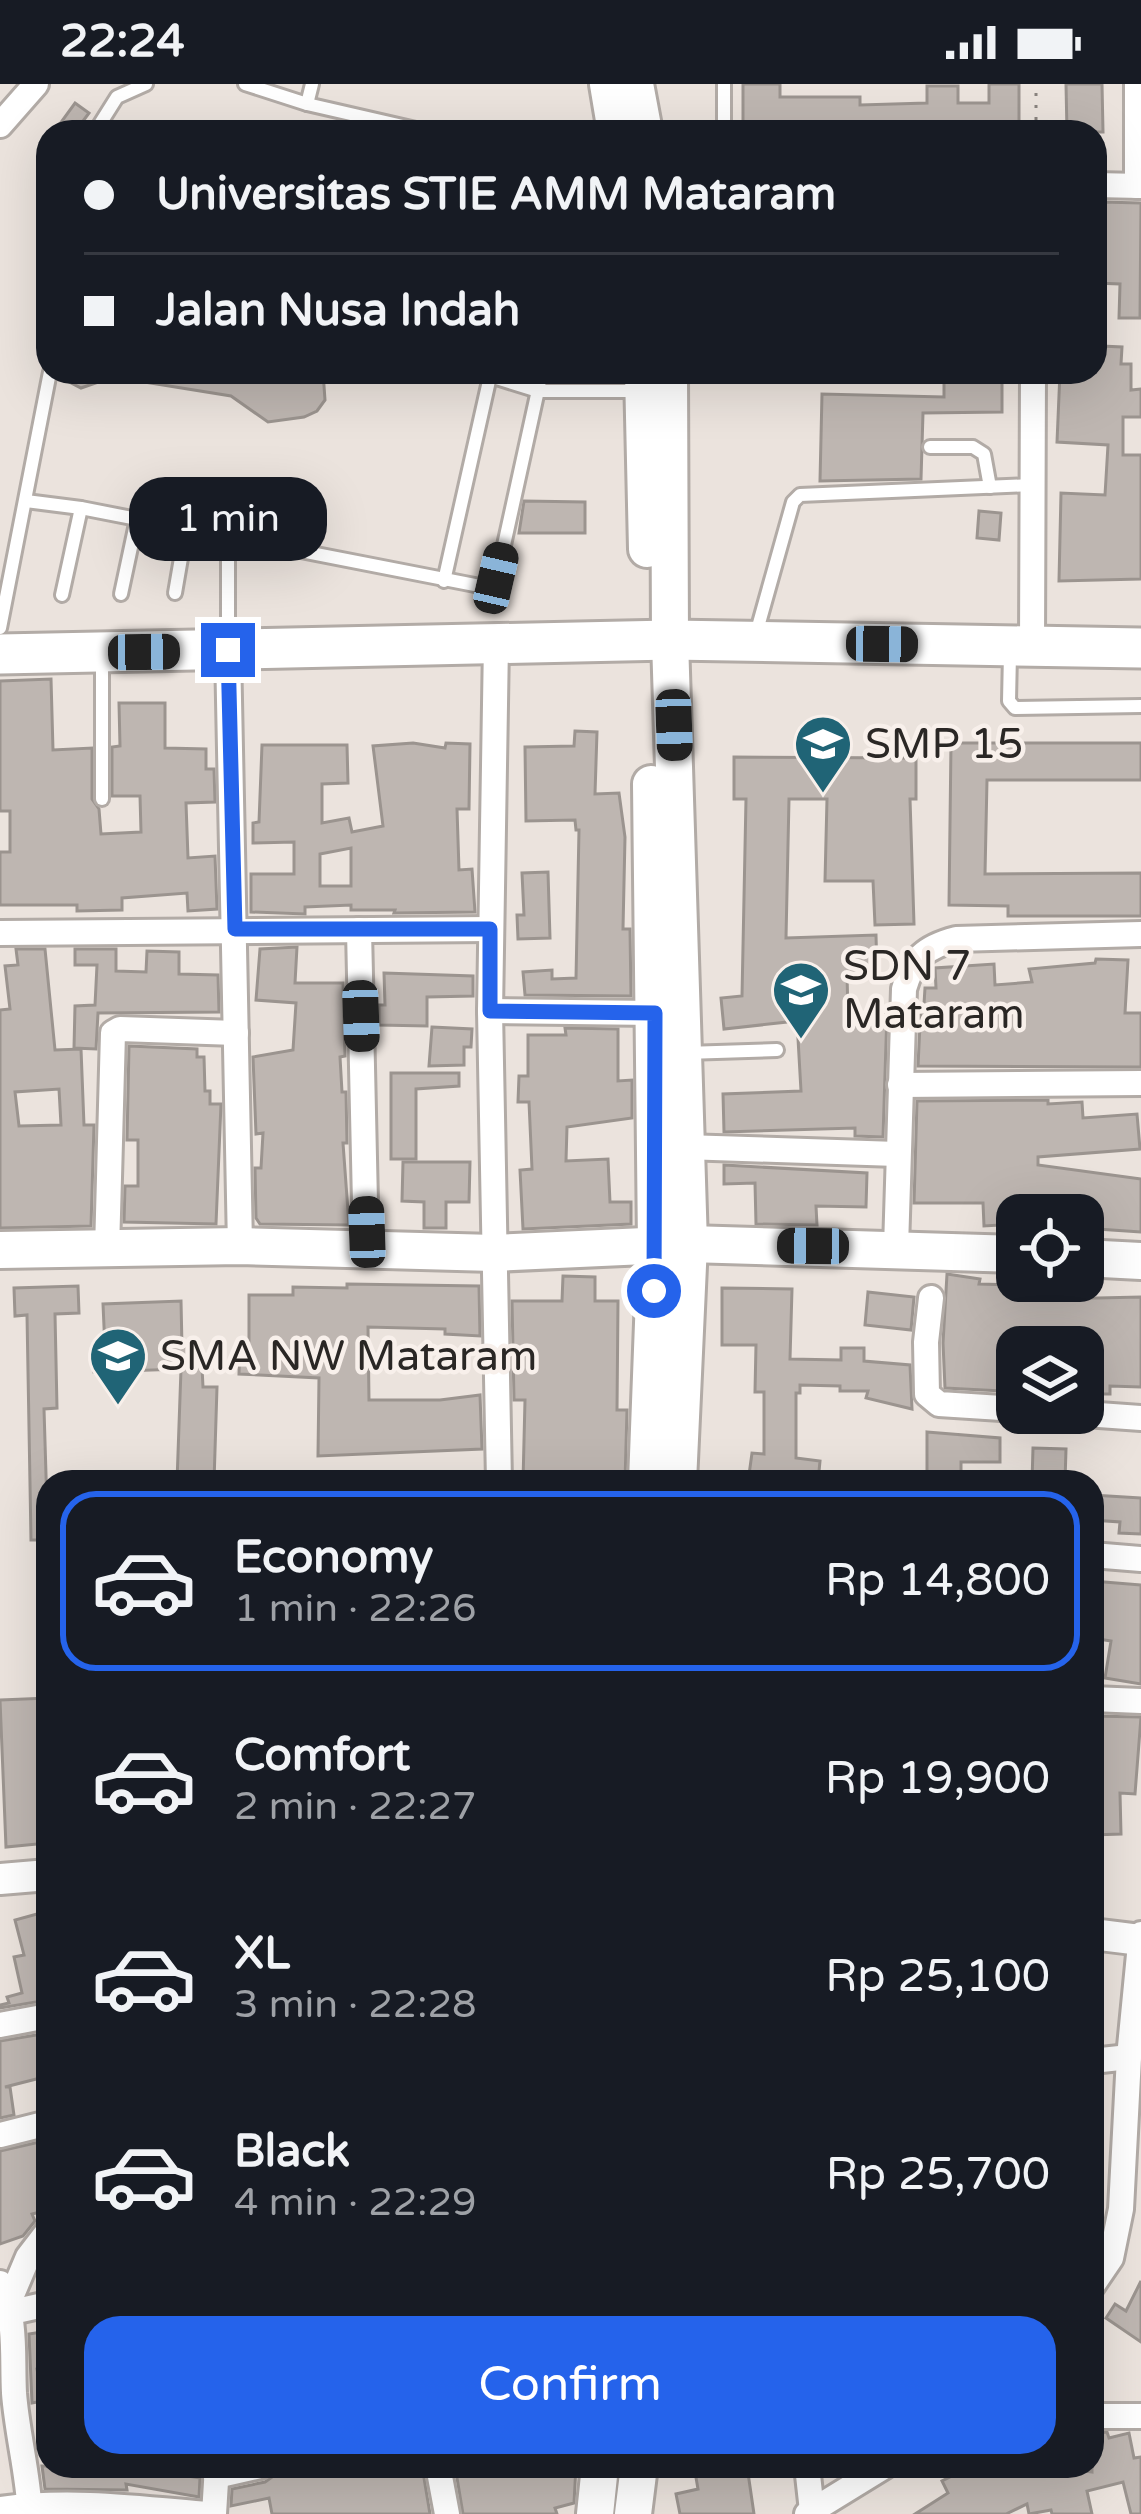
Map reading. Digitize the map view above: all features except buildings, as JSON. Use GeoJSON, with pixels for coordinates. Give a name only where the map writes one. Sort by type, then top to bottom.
{"type":"FeatureCollection","features":[{"type":"Feature","properties":{"kind":"main road"},"geometry":{"type":"LineString","coordinates":[[608,84],[614,120]]}},
{"type":"Feature","properties":{"kind":"main road"},"geometry":{"type":"LineString","coordinates":[[635,84],[642,120]]}},
{"type":"Feature","properties":{"kind":"main road"},"geometry":{"type":"LineString","coordinates":[[648,1470],[684,1147],[684,1053],[660,640],[652,384]]}},
{"type":"Feature","properties":{"kind":"main road"},"geometry":{"type":"LineString","coordinates":[[660,640],[655,1013],[673,1244],[678,1470]]}},
{"type":"Feature","properties":{"kind":"main road"},"geometry":{"type":"LineString","coordinates":[[0,654],[660,640],[1141,648]]}},
{"type":"Feature","properties":{"kind":"main road"},"geometry":{"type":"LineString","coordinates":[[0,1250],[240,1246],[494,1252],[673,1244],[996,1253]]}},
{"type":"Feature","properties":{"kind":"main road"},"geometry":{"type":"LineString","coordinates":[[1104,1259],[1141,1261]]}},
{"type":"Feature","properties":{"kind":"main road"},"geometry":{"type":"LineString","coordinates":[[595,2514],[599,2478]]}},
{"type":"Feature","properties":{"kind":"main road"},"geometry":{"type":"LineString","coordinates":[[633,2514],[638,2478]]}},
{"type":"Feature","properties":{"kind":"street"},"geometry":{"type":"LineString","coordinates":[[0,125],[36,84]]}},
{"type":"Feature","properties":{"kind":"street"},"geometry":{"type":"LineString","coordinates":[[1107,185],[1139,186],[1137,84]]}},
{"type":"Feature","properties":{"kind":"street"},"geometry":{"type":"LineString","coordinates":[[1021,645],[1034,384]]}},
{"type":"Feature","properties":{"kind":"street"},"geometry":{"type":"LineString","coordinates":[[496,643],[490,1011],[499,1470]]}},
{"type":"Feature","properties":{"kind":"street"},"geometry":{"type":"LineString","coordinates":[[228,650],[240,1246]]}},
{"type":"Feature","properties":{"kind":"street"},"geometry":{"type":"LineString","coordinates":[[0,933],[490,929]]}},
{"type":"Feature","properties":{"kind":"street"},"geometry":{"type":"LineString","coordinates":[[359,930],[366,1249]]}},
{"type":"Feature","properties":{"kind":"street"},"geometry":{"type":"LineString","coordinates":[[896,1248],[904,989],[919,955],[956,939],[1141,934]]}},
{"type":"Feature","properties":{"kind":"street"},"geometry":{"type":"LineString","coordinates":[[490,1011],[655,1013]]}},
{"type":"Feature","properties":{"kind":"street"},"geometry":{"type":"LineString","coordinates":[[107,1250],[113,1033],[119,1029],[236,1033]]}},
{"type":"Feature","properties":{"kind":"street"},"geometry":{"type":"LineString","coordinates":[[900,1085],[1141,1083]]}},
{"type":"Feature","properties":{"kind":"street"},"geometry":{"type":"LineString","coordinates":[[684,1147],[897,1154]]}},
{"type":"Feature","properties":{"kind":"street"},"geometry":{"type":"LineString","coordinates":[[931,1298],[927,1394],[939,1404],[996,1408]]}},
{"type":"Feature","properties":{"kind":"street"},"geometry":{"type":"LineString","coordinates":[[1104,1415],[1141,1418]]}},
{"type":"Feature","properties":{"kind":"street"},"geometry":{"type":"LineString","coordinates":[[1104,1556],[1141,1559]]}},
{"type":"Feature","properties":{"kind":"street"},"geometry":{"type":"LineString","coordinates":[[1104,1699],[1141,1701]]}},
{"type":"Feature","properties":{"kind":"street"},"geometry":{"type":"LineString","coordinates":[[0,1879],[36,1876]]}},
{"type":"Feature","properties":{"kind":"street"},"geometry":{"type":"LineString","coordinates":[[1104,1935],[1141,1938],[1117,2238],[1104,2269]]}},
{"type":"Feature","properties":{"kind":"street"},"geometry":{"type":"LineString","coordinates":[[0,2025],[36,2018]]}},
{"type":"Feature","properties":{"kind":"street"},"geometry":{"type":"LineString","coordinates":[[1104,2059],[1129,2056]]}},
{"type":"Feature","properties":{"kind":"street"},"geometry":{"type":"LineString","coordinates":[[0,2135],[36,2126]]}},
{"type":"Feature","properties":{"kind":"street"},"geometry":{"type":"LineString","coordinates":[[29,2509],[7,2392],[16,2351],[7,2299],[36,2247]]}},
{"type":"Feature","properties":{"kind":"street"},"geometry":{"type":"LineString","coordinates":[[1104,2416],[1141,2416]]}},
{"type":"Feature","properties":{"kind":"street"},"geometry":{"type":"LineString","coordinates":[[0,2510],[127,2506],[210,2514],[216,2478]]}},
{"type":"Feature","properties":{"kind":"street"},"geometry":{"type":"LineString","coordinates":[[440,2478],[447,2514]]}},
{"type":"Feature","properties":{"kind":"street"},"geometry":{"type":"LineString","coordinates":[[809,2478],[810,2513]]}},
{"type":"Feature","properties":{"kind":"street"},"geometry":{"type":"LineString","coordinates":[[810,2513],[862,2478]]}},
{"type":"Feature","properties":{"kind":"lane"},"geometry":{"type":"LineString","coordinates":[[103,120],[117,97],[146,84]]}},
{"type":"Feature","properties":{"kind":"lane"},"geometry":{"type":"LineString","coordinates":[[245,84],[377,120]]}},
{"type":"Feature","properties":{"kind":"lane"},"geometry":{"type":"LineString","coordinates":[[307,104],[312,84]]}},
{"type":"Feature","properties":{"kind":"lane"},"geometry":{"type":"LineString","coordinates":[[724,84],[724,120]]}},
{"type":"Feature","properties":{"kind":"lane"},"geometry":{"type":"LineString","coordinates":[[0,628],[48,384]]}},
{"type":"Feature","properties":{"kind":"lane"},"geometry":{"type":"LineString","coordinates":[[444,581],[488,384]]}},
{"type":"Feature","properties":{"kind":"lane"},"geometry":{"type":"LineString","coordinates":[[518,384],[538,391],[599,384]]}},
{"type":"Feature","properties":{"kind":"lane"},"geometry":{"type":"LineString","coordinates":[[26,501],[480,588],[496,578],[539,384]]}},
{"type":"Feature","properties":{"kind":"lane"},"geometry":{"type":"LineString","coordinates":[[930,447],[973,447],[985,454],[990,487]]}},
{"type":"Feature","properties":{"kind":"lane"},"geometry":{"type":"LineString","coordinates":[[754,641],[793,502],[800,495],[1032,485]]}},
{"type":"Feature","properties":{"kind":"lane"},"geometry":{"type":"LineString","coordinates":[[62,596],[81,508]]}},
{"type":"Feature","properties":{"kind":"lane"},"geometry":{"type":"LineString","coordinates":[[121,594],[137,519]]}},
{"type":"Feature","properties":{"kind":"lane"},"geometry":{"type":"LineString","coordinates":[[176,593],[186,529]]}},
{"type":"Feature","properties":{"kind":"lane"},"geometry":{"type":"LineString","coordinates":[[228,537],[228,650]]}},
{"type":"Feature","properties":{"kind":"lane"},"geometry":{"type":"LineString","coordinates":[[1021,645],[1009,701],[1015,708],[1141,706]]}},
{"type":"Feature","properties":{"kind":"lane"},"geometry":{"type":"LineString","coordinates":[[102,652],[102,799]]}},
{"type":"Feature","properties":{"kind":"lane"},"geometry":{"type":"LineString","coordinates":[[684,1053],[777,1050]]}},
{"type":"Feature","properties":{"kind":"path"},"geometry":{"type":"LineString","coordinates":[[1036,84],[1036,120]]}},
{"type":"Feature","properties":{"kind":"place","name":"SMP 15"},"geometry":{"type":"Point","coordinates":[823,795]}},
{"type":"Feature","properties":{"kind":"place","name":"SDN 7 Mataram"},"geometry":{"type":"Point","coordinates":[801,1041]}},
{"type":"Feature","properties":{"kind":"place","name":"SMA NW Mataram"},"geometry":{"type":"Point","coordinates":[118,1407]}},
{"type":"Feature","properties":{"kind":"route"},"geometry":{"type":"LineString","coordinates":[[228,650],[235,929],[490,929],[490,1011],[655,1013],[654,1291]]}}]}
